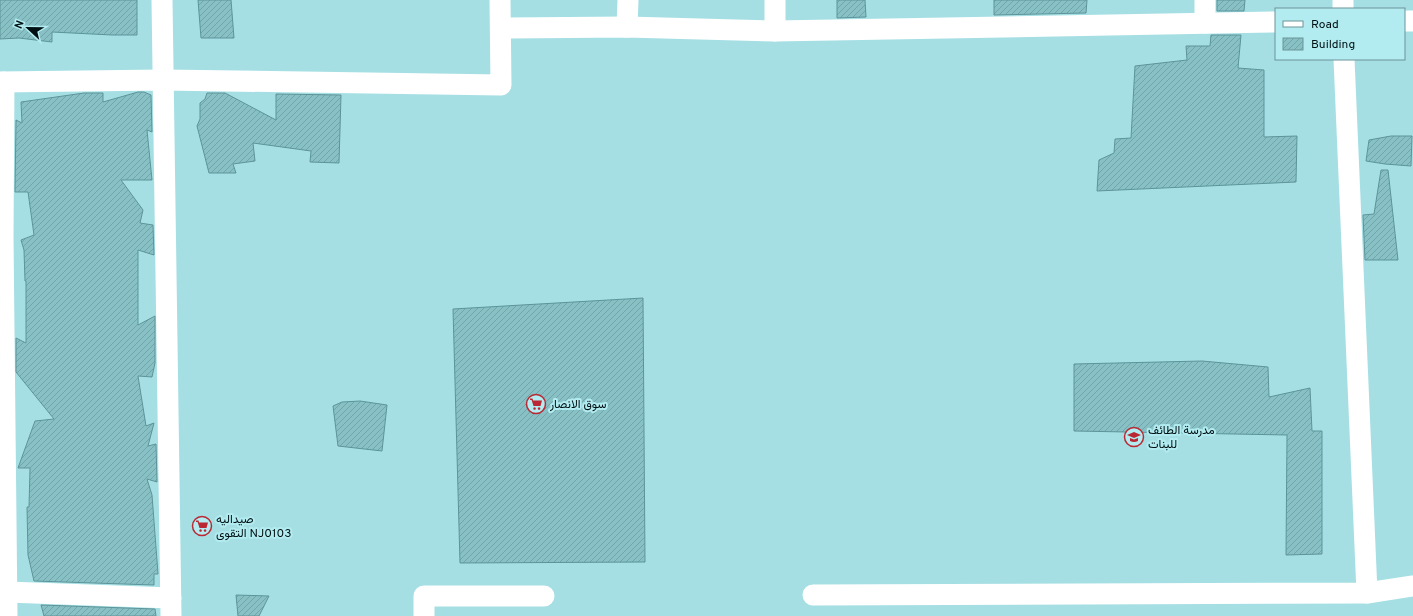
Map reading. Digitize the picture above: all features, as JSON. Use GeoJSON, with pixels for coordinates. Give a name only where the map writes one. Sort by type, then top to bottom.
{"type":"FeatureCollection","features":[{"type":"Feature","properties":{"kind":"street"},"geometry":{"type":"LineString","coordinates":[[7,592],[171,607],[162,0]]}},
{"type":"Feature","properties":{"kind":"street"},"geometry":{"type":"LineString","coordinates":[[5,616],[7,592],[2,398],[2,82],[163,80],[501,85],[500,0]]}},
{"type":"Feature","properties":{"kind":"street"},"geometry":{"type":"LineString","coordinates":[[627,27],[628,0]]}},
{"type":"Feature","properties":{"kind":"street"},"geometry":{"type":"LineString","coordinates":[[775,0],[775,31]]}},
{"type":"Feature","properties":{"kind":"street"},"geometry":{"type":"LineString","coordinates":[[1205,0],[1205,23]]}},
{"type":"Feature","properties":{"kind":"street"},"geometry":{"type":"LineString","coordinates":[[500,28],[627,27],[775,31],[1275,22]]}},
{"type":"Feature","properties":{"kind":"street"},"geometry":{"type":"LineString","coordinates":[[1344,60],[1367,593]]}},
{"type":"Feature","properties":{"kind":"street"},"geometry":{"type":"LineString","coordinates":[[813,595],[1367,593],[1413,586]]}},
{"type":"Feature","properties":{"kind":"street"},"geometry":{"type":"LineString","coordinates":[[424,616],[424,596],[544,596]]}},
{"type":"Feature","properties":{"kind":"building"},"geometry":{"type":"Polygon","coordinates":[[[0,0],[137,0],[137,35],[52,32],[52,42],[19,38],[0,39],[0,0]]]}},
{"type":"Feature","properties":{"kind":"building"},"geometry":{"type":"Polygon","coordinates":[[[198,0],[231,0],[234,38],[201,38],[198,0]]]}},
{"type":"Feature","properties":{"kind":"building"},"geometry":{"type":"Polygon","coordinates":[[[837,0],[865,0],[866,17],[837,18],[837,0]]]}},
{"type":"Feature","properties":{"kind":"building"},"geometry":{"type":"Polygon","coordinates":[[[994,0],[1087,0],[1086,13],[994,15],[994,0]]]}},
{"type":"Feature","properties":{"kind":"building"},"geometry":{"type":"Polygon","coordinates":[[[1217,0],[1245,0],[1244,11],[1217,11],[1217,0]]]}},
{"type":"Feature","properties":{"kind":"building"},"geometry":{"type":"Polygon","coordinates":[[[1211,35],[1241,35],[1238,68],[1264,70],[1264,137],[1297,136],[1296,182],[1097,191],[1099,160],[1114,153],[1115,139],[1131,138],[1135,66],[1187,60],[1186,46],[1210,46],[1211,35]]]}},
{"type":"Feature","properties":{"kind":"building"},"geometry":{"type":"Polygon","coordinates":[[[138,92],[144,92],[151,95],[152,132],[147,130],[152,180],[121,180],[143,210],[140,223],[153,225],[154,255],[138,250],[138,325],[155,316],[155,363],[152,377],[138,376],[146,426],[154,423],[148,446],[156,444],[157,482],[147,479],[152,495],[158,574],[154,574],[154,585],[34,581],[28,555],[27,507],[29,507],[30,468],[18,468],[35,421],[54,419],[16,372],[16,338],[26,343],[26,281],[24,250],[21,240],[34,235],[28,192],[15,192],[16,120],[22,123],[21,102],[84,93],[103,93],[103,102],[138,92]]]}},
{"type":"Feature","properties":{"kind":"building"},"geometry":{"type":"Polygon","coordinates":[[[207,93],[225,93],[276,120],[276,94],[341,95],[339,163],[310,162],[311,151],[253,143],[255,161],[233,164],[236,173],[209,173],[197,126],[200,119],[200,103],[205,99],[207,93]]]}},
{"type":"Feature","properties":{"kind":"building"},"geometry":{"type":"Polygon","coordinates":[[[1391,136],[1412,136],[1411,166],[1366,161],[1369,140],[1391,136]]]}},
{"type":"Feature","properties":{"kind":"building"},"geometry":{"type":"Polygon","coordinates":[[[1381,170],[1388,170],[1398,260],[1365,260],[1363,215],[1374,214],[1381,170]]]}},
{"type":"Feature","properties":{"kind":"building"},"geometry":{"type":"Polygon","coordinates":[[[643,298],[645,562],[460,563],[453,309],[643,298]]]}},
{"type":"Feature","properties":{"kind":"building"},"geometry":{"type":"Polygon","coordinates":[[[1202,361],[1268,367],[1269,397],[1310,388],[1312,431],[1322,431],[1322,554],[1286,555],[1287,435],[1074,431],[1074,364],[1202,361]]]}},
{"type":"Feature","properties":{"kind":"building"},"geometry":{"type":"Polygon","coordinates":[[[360,401],[387,405],[382,451],[338,446],[333,406],[342,402],[360,401]]]}},
{"type":"Feature","properties":{"kind":"building"},"geometry":{"type":"Polygon","coordinates":[[[236,595],[269,596],[259,616],[238,616],[236,595]]]}},
{"type":"Feature","properties":{"kind":"building"},"geometry":{"type":"Polygon","coordinates":[[[41,605],[155,609],[156,616],[44,616],[41,605]]]}},
{"type":"Feature","properties":{"kind":"place","name":"سوق الانصار"},"geometry":{"type":"Point","coordinates":[536,404]}},
{"type":"Feature","properties":{"kind":"place","name":"مدرسة الطائف للبنات"},"geometry":{"type":"Point","coordinates":[1134,437]}},
{"type":"Feature","properties":{"kind":"place","name":"صيداليه التقوى NJ0103"},"geometry":{"type":"Point","coordinates":[202,526]}}]}
